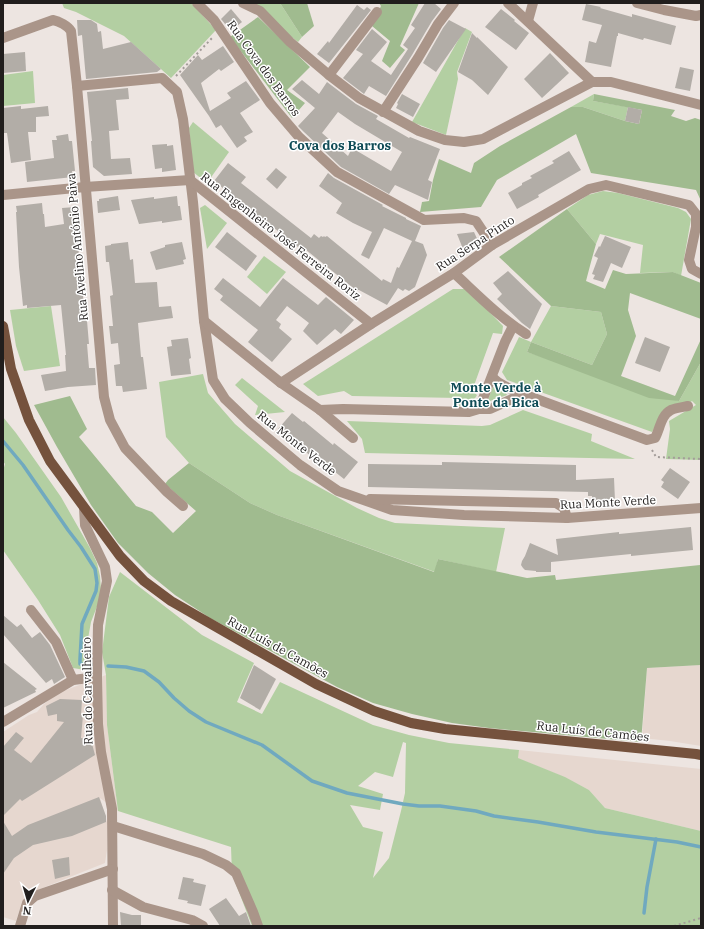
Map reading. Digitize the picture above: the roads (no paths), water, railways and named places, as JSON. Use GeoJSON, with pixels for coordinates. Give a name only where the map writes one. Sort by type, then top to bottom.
{"type":"FeatureCollection","features":[{"type":"Feature","properties":{"kind":"main road","name":"Rua Luís de Camões"},"geometry":{"type":"LineString","coordinates":[[3,326],[12,369],[29,420],[50,461],[120,556],[144,581],[171,601],[316,684],[374,711],[410,723],[445,729],[701,755]]}},
{"type":"Feature","properties":{"kind":"street","name":"Rua Cova dos Barros"},"geometry":{"type":"LineString","coordinates":[[196,3],[214,20],[270,103],[299,137],[338,172],[424,220],[464,218],[476,221],[492,245]]}},
{"type":"Feature","properties":{"kind":"street"},"geometry":{"type":"LineString","coordinates":[[243,3],[260,11],[290,42],[359,98],[419,131],[445,140],[464,142],[483,139],[592,82],[611,82],[701,104]]}},
{"type":"Feature","properties":{"kind":"street"},"geometry":{"type":"LineString","coordinates":[[384,112],[438,24],[454,3]]}},
{"type":"Feature","properties":{"kind":"street"},"geometry":{"type":"LineString","coordinates":[[508,3],[592,82]]}},
{"type":"Feature","properties":{"kind":"street"},"geometry":{"type":"LineString","coordinates":[[528,21],[533,3]]}},
{"type":"Feature","properties":{"kind":"street"},"geometry":{"type":"LineString","coordinates":[[637,3],[664,10],[696,16],[701,15]]}},
{"type":"Feature","properties":{"kind":"street"},"geometry":{"type":"LineString","coordinates":[[329,75],[377,12]]}},
{"type":"Feature","properties":{"kind":"street","name":"Rua Avelino António Paiva"},"geometry":{"type":"LineString","coordinates":[[3,38],[54,20],[69,28],[71,31],[104,397],[110,420],[125,448],[167,492],[184,506]]}},
{"type":"Feature","properties":{"kind":"street","name":"Rua Monte Verde"},"geometry":{"type":"LineString","coordinates":[[76,86],[162,78],[177,92],[183,120],[193,202],[204,321],[213,380],[225,399],[250,423],[300,465],[338,491],[392,510],[464,515],[567,518],[701,508]]}},
{"type":"Feature","properties":{"kind":"street","name":"Rua Engenheiro José Ferreira Roriz"},"geometry":{"type":"LineString","coordinates":[[3,195],[190,180],[371,324]]}},
{"type":"Feature","properties":{"kind":"street","name":"Rua Serpa Pinto"},"geometry":{"type":"LineString","coordinates":[[281,383],[371,324],[454,273],[492,245],[589,189],[606,185],[689,205],[696,214],[696,227],[689,260],[692,269],[701,274]]}},
{"type":"Feature","properties":{"kind":"street"},"geometry":{"type":"LineString","coordinates":[[454,273],[513,326],[526,334]]}},
{"type":"Feature","properties":{"kind":"street"},"geometry":{"type":"LineString","coordinates":[[204,321],[281,383],[320,410],[353,438]]}},
{"type":"Feature","properties":{"kind":"street"},"geometry":{"type":"LineString","coordinates":[[479,409],[505,342],[513,326]]}},
{"type":"Feature","properties":{"kind":"street"},"geometry":{"type":"LineString","coordinates":[[492,377],[505,387],[647,440],[655,438],[663,417],[667,413],[672,410],[688,406]]}},
{"type":"Feature","properties":{"kind":"street"},"geometry":{"type":"LineString","coordinates":[[320,410],[343,409],[469,412],[479,409],[490,409],[523,394]]}},
{"type":"Feature","properties":{"kind":"street"},"geometry":{"type":"LineString","coordinates":[[361,499],[556,503],[564,508],[567,518]]}},
{"type":"Feature","properties":{"kind":"street","name":"Rua do Carvalheiro"},"geometry":{"type":"LineString","coordinates":[[84,508],[84,525],[105,567],[107,581],[98,625],[97,677],[98,724],[101,752],[112,809],[113,926]]}},
{"type":"Feature","properties":{"kind":"street"},"geometry":{"type":"LineString","coordinates":[[30,610],[56,642],[73,680]]}},
{"type":"Feature","properties":{"kind":"street"},"geometry":{"type":"LineString","coordinates":[[3,722],[73,680],[97,677]]}},
{"type":"Feature","properties":{"kind":"street"},"geometry":{"type":"LineString","coordinates":[[113,826],[203,854],[226,865],[236,873],[258,926]]}},
{"type":"Feature","properties":{"kind":"street"},"geometry":{"type":"LineString","coordinates":[[20,926],[27,903],[35,896],[113,869]]}},
{"type":"Feature","properties":{"kind":"street"},"geometry":{"type":"LineString","coordinates":[[112,890],[143,907],[192,920],[203,926]]}},
{"type":"Feature","properties":{"kind":"waterway"},"geometry":{"type":"LineString","coordinates":[[3,441],[23,465],[95,569],[97,583],[96,591],[82,624],[80,659],[80,664],[93,665]]}},
{"type":"Feature","properties":{"kind":"waterway"},"geometry":{"type":"LineString","coordinates":[[108,666],[126,667],[144,671],[159,682],[189,711],[206,722],[262,745],[312,781],[347,793],[403,804],[440,806],[476,811],[494,816],[596,832],[677,842],[701,847]]}},
{"type":"Feature","properties":{"kind":"waterway"},"geometry":{"type":"LineString","coordinates":[[644,913],[647,887],[656,839]]}},
{"type":"Feature","properties":{"kind":"district","name":"Cova dos Barros"},"geometry":{"type":"Point","coordinates":[340,145]}},
{"type":"Feature","properties":{"kind":"district","name":"Monte Verde à Ponte da Bica"},"geometry":{"type":"Point","coordinates":[496,394]}}]}
